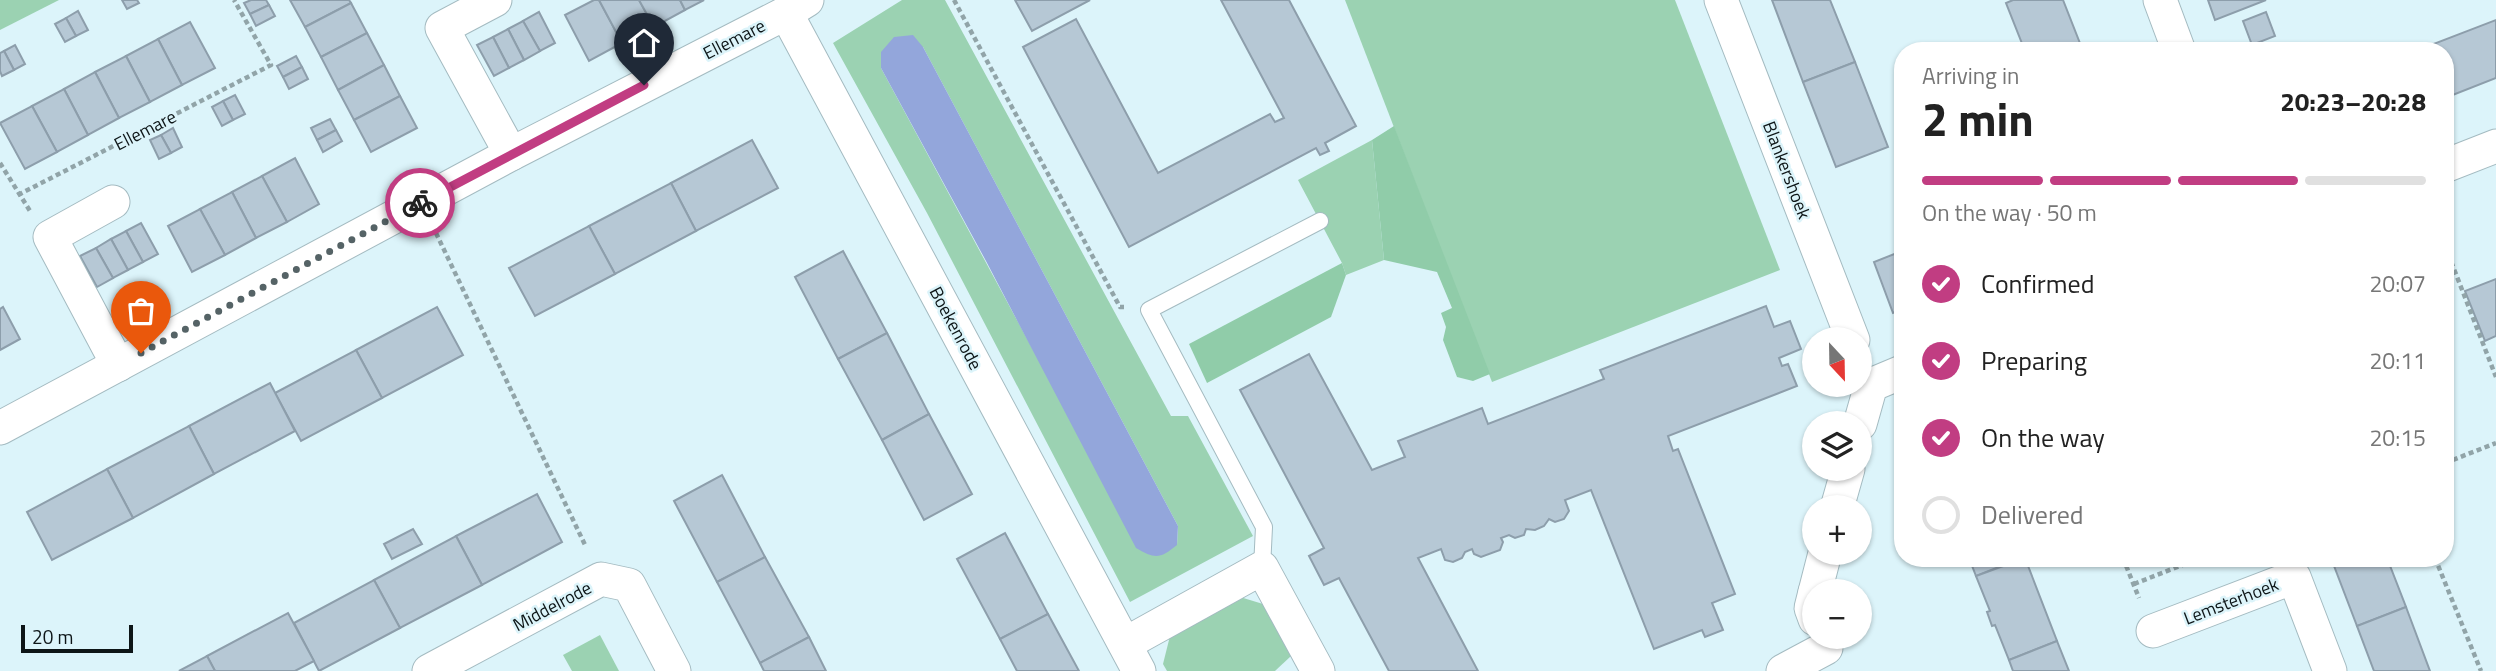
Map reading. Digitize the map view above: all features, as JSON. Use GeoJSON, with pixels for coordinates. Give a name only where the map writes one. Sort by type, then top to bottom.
{"type":"FeatureCollection","features":[{"type":"Feature","properties":{"kind":"street"},"geometry":{"type":"LineString","coordinates":[[495,0],[442,28],[511,154]]}},
{"type":"Feature","properties":{"kind":"street","name":"Blankershoek"},"geometry":{"type":"LineString","coordinates":[[1721,0],[1848,327]]}},
{"type":"Feature","properties":{"kind":"street"},"geometry":{"type":"LineString","coordinates":[[2160,0],[2176,42]]}},
{"type":"Feature","properties":{"kind":"street","name":"Ellemare"},"geometry":{"type":"LineString","coordinates":[[0,428],[511,154],[797,6]]}},
{"type":"Feature","properties":{"kind":"street","name":"Boekenrode"},"geometry":{"type":"LineString","coordinates":[[797,6],[1132,657],[1262,568]]}},
{"type":"Feature","properties":{"kind":"street"},"geometry":{"type":"LineString","coordinates":[[2454,162],[2496,146]]}},
{"type":"Feature","properties":{"kind":"street"},"geometry":{"type":"LineString","coordinates":[[113,202],[50,237],[118,365]]}},
{"type":"Feature","properties":{"kind":"street"},"geometry":{"type":"LineString","coordinates":[[1872,372],[1894,372]]}},
{"type":"Feature","properties":{"kind":"street"},"geometry":{"type":"LineString","coordinates":[[1262,568],[1318,671]]}},
{"type":"Feature","properties":{"kind":"street","name":"Lemsterhoek"},"geometry":{"type":"LineString","coordinates":[[2153,631],[2294,577],[2330,671]]}},
{"type":"Feature","properties":{"kind":"street","name":"Middelrode"},"geometry":{"type":"LineString","coordinates":[[429,671],[601,579],[629,585],[674,671]]}},
{"type":"Feature","properties":{"kind":"street"},"geometry":{"type":"LineString","coordinates":[[1783,671],[1816,649]]}},
{"type":"Feature","properties":{"kind":"lane"},"geometry":{"type":"LineString","coordinates":[[1262,568],[1264,527],[1149,310],[1320,221]]}},
{"type":"Feature","properties":{"kind":"path","name":"Ellemare"},"geometry":{"type":"LineString","coordinates":[[18,195],[271,65],[234,0]]}},
{"type":"Feature","properties":{"kind":"path"},"geometry":{"type":"LineString","coordinates":[[954,0],[1120,306],[1149,310]]}},
{"type":"Feature","properties":{"kind":"path"},"geometry":{"type":"LineString","coordinates":[[0,163],[18,195],[50,237]]}},
{"type":"Feature","properties":{"kind":"path"},"geometry":{"type":"LineString","coordinates":[[421,202],[601,579]]}},
{"type":"Feature","properties":{"kind":"path"},"geometry":{"type":"LineString","coordinates":[[2454,269],[2496,377]]}},
{"type":"Feature","properties":{"kind":"path"},"geometry":{"type":"LineString","coordinates":[[2454,459],[2496,443]]}},
{"type":"Feature","properties":{"kind":"path"},"geometry":{"type":"LineString","coordinates":[[2127,567],[2153,631]]}},
{"type":"Feature","properties":{"kind":"path"},"geometry":{"type":"LineString","coordinates":[[2134,584],[2177,567]]}},
{"type":"Feature","properties":{"kind":"path"},"geometry":{"type":"LineString","coordinates":[[2439,567],[2481,671]]}},
{"type":"Feature","properties":{"kind":"green space"},"geometry":{"type":"Polygon","coordinates":[[[0,0],[59,0],[0,30],[0,0]]]}},
{"type":"Feature","properties":{"kind":"green space"},"geometry":{"type":"Polygon","coordinates":[[[902,0],[945,0],[1171,416],[1188,416],[1253,536],[1130,602],[927,213],[833,43],[902,0]],[[923,47],[881,68],[1038,359],[1177,545],[1178,526],[923,47]]]}},
{"type":"Feature","properties":{"kind":"green space"},"geometry":{"type":"Polygon","coordinates":[[[1345,0],[1675,0],[1780,270],[1492,382],[1345,0]]]}},
{"type":"Feature","properties":{"kind":"green space"},"geometry":{"type":"Polygon","coordinates":[[[1394,126],[1490,374],[1473,381],[1457,377],[1443,340],[1446,327],[1441,313],[1452,308],[1437,272],[1384,260],[1372,140],[1394,126]]]}},
{"type":"Feature","properties":{"kind":"green space"},"geometry":{"type":"Polygon","coordinates":[[[1372,140],[1384,260],[1346,275],[1298,180],[1372,140]]]}},
{"type":"Feature","properties":{"kind":"green space"},"geometry":{"type":"Polygon","coordinates":[[[1342,263],[1346,275],[1331,317],[1207,383],[1189,344],[1342,263]]]}},
{"type":"Feature","properties":{"kind":"green space"},"geometry":{"type":"Polygon","coordinates":[[[1240,597],[1263,604],[1291,656],[1275,671],[1167,671],[1163,664],[1170,636],[1240,597]]]}},
{"type":"Feature","properties":{"kind":"green space"},"geometry":{"type":"Polygon","coordinates":[[[600,635],[619,671],[572,671],[563,655],[600,635]]]}},
{"type":"Feature","properties":{"kind":"water"},"geometry":{"type":"Polygon","coordinates":[[[913,35],[923,47],[1178,526],[1177,545],[1162,555],[1153,556],[1136,548],[986,261],[881,68],[881,52],[894,37],[913,35]]]}},
{"type":"Feature","properties":{"kind":"building"},"geometry":{"type":"Polygon","coordinates":[[[122,0],[137,0],[139,3],[127,9],[122,0]]]}},
{"type":"Feature","properties":{"kind":"building"},"geometry":{"type":"Polygon","coordinates":[[[266,0],[269,5],[250,14],[244,3],[266,0]]]}},
{"type":"Feature","properties":{"kind":"building"},"geometry":{"type":"Polygon","coordinates":[[[290,0],[349,0],[351,3],[305,27],[290,0]]]}},
{"type":"Feature","properties":{"kind":"building"},"geometry":{"type":"Polygon","coordinates":[[[599,0],[622,43],[589,61],[565,15],[599,0]]]}},
{"type":"Feature","properties":{"kind":"building"},"geometry":{"type":"Polygon","coordinates":[[[599,0],[639,0],[654,27],[622,43],[599,0]]]}},
{"type":"Feature","properties":{"kind":"building"},"geometry":{"type":"Polygon","coordinates":[[[639,0],[680,0],[685,10],[654,27],[639,0]]]}},
{"type":"Feature","properties":{"kind":"building"},"geometry":{"type":"Polygon","coordinates":[[[680,0],[704,0],[685,10],[680,0]]]}},
{"type":"Feature","properties":{"kind":"building"},"geometry":{"type":"Polygon","coordinates":[[[1015,0],[1090,0],[1032,31],[1015,0]]]}},
{"type":"Feature","properties":{"kind":"building"},"geometry":{"type":"Polygon","coordinates":[[[1221,0],[1289,0],[1356,126],[1325,143],[1329,151],[1320,155],[1316,148],[1129,247],[1023,47],[1076,19],[1158,173],[1270,114],[1275,122],[1284,118],[1221,0]]]}},
{"type":"Feature","properties":{"kind":"building"},"geometry":{"type":"Polygon","coordinates":[[[1772,0],[1830,0],[1855,62],[1803,82],[1772,0]]]}},
{"type":"Feature","properties":{"kind":"building"},"geometry":{"type":"Polygon","coordinates":[[[2013,0],[2063,0],[2079,42],[2021,42],[2006,3],[2013,0]]]}},
{"type":"Feature","properties":{"kind":"building"},"geometry":{"type":"Polygon","coordinates":[[[2208,0],[2266,0],[2215,20],[2208,0]]]}},
{"type":"Feature","properties":{"kind":"building"},"geometry":{"type":"Polygon","coordinates":[[[351,3],[367,33],[321,57],[305,27],[351,3]]]}},
{"type":"Feature","properties":{"kind":"building"},"geometry":{"type":"Polygon","coordinates":[[[269,5],[275,16],[256,26],[250,14],[269,5]]]}},
{"type":"Feature","properties":{"kind":"building"},"geometry":{"type":"Polygon","coordinates":[[[78,11],[88,30],[76,36],[66,18],[78,11]]]}},
{"type":"Feature","properties":{"kind":"building"},"geometry":{"type":"Polygon","coordinates":[[[539,12],[555,43],[540,51],[523,21],[539,12]]]}},
{"type":"Feature","properties":{"kind":"building"},"geometry":{"type":"Polygon","coordinates":[[[2266,12],[2275,36],[2260,42],[2251,42],[2243,21],[2266,12]]]}},
{"type":"Feature","properties":{"kind":"building"},"geometry":{"type":"Polygon","coordinates":[[[66,18],[76,36],[65,42],[55,24],[66,18]]]}},
{"type":"Feature","properties":{"kind":"building"},"geometry":{"type":"Polygon","coordinates":[[[2496,20],[2496,78],[2454,94],[2454,42],[2439,42],[2496,20]]]}},
{"type":"Feature","properties":{"kind":"building"},"geometry":{"type":"Polygon","coordinates":[[[523,21],[540,51],[524,60],[508,29],[523,21]]]}},
{"type":"Feature","properties":{"kind":"building"},"geometry":{"type":"Polygon","coordinates":[[[190,22],[215,68],[182,85],[158,39],[190,22]]]}},
{"type":"Feature","properties":{"kind":"building"},"geometry":{"type":"Polygon","coordinates":[[[508,29],[524,60],[509,68],[493,37],[508,29]]]}},
{"type":"Feature","properties":{"kind":"building"},"geometry":{"type":"Polygon","coordinates":[[[367,33],[384,65],[338,90],[321,57],[367,33]]]}},
{"type":"Feature","properties":{"kind":"building"},"geometry":{"type":"Polygon","coordinates":[[[493,37],[509,68],[494,76],[477,45],[493,37]]]}},
{"type":"Feature","properties":{"kind":"building"},"geometry":{"type":"Polygon","coordinates":[[[158,39],[182,85],[150,102],[126,56],[158,39]]]}},
{"type":"Feature","properties":{"kind":"building"},"geometry":{"type":"Polygon","coordinates":[[[15,45],[25,64],[14,70],[4,51],[15,45]]]}},
{"type":"Feature","properties":{"kind":"building"},"geometry":{"type":"Polygon","coordinates":[[[4,51],[14,70],[2,76],[0,53],[4,51]]]}},
{"type":"Feature","properties":{"kind":"building"},"geometry":{"type":"Polygon","coordinates":[[[126,56],[150,102],[119,118],[95,72],[126,56]]]}},
{"type":"Feature","properties":{"kind":"building"},"geometry":{"type":"Polygon","coordinates":[[[296,56],[302,67],[283,77],[277,66],[296,56]]]}},
{"type":"Feature","properties":{"kind":"building"},"geometry":{"type":"Polygon","coordinates":[[[1855,62],[1888,147],[1836,167],[1803,82],[1855,62]]]}},
{"type":"Feature","properties":{"kind":"building"},"geometry":{"type":"Polygon","coordinates":[[[384,65],[400,96],[354,120],[338,90],[384,65]]]}},
{"type":"Feature","properties":{"kind":"building"},"geometry":{"type":"Polygon","coordinates":[[[302,67],[308,79],[289,89],[283,77],[302,67]]]}},
{"type":"Feature","properties":{"kind":"building"},"geometry":{"type":"Polygon","coordinates":[[[95,72],[119,118],[88,135],[64,89],[95,72]]]}},
{"type":"Feature","properties":{"kind":"building"},"geometry":{"type":"Polygon","coordinates":[[[64,89],[88,135],[57,152],[32,106],[64,89]]]}},
{"type":"Feature","properties":{"kind":"building"},"geometry":{"type":"Polygon","coordinates":[[[235,95],[245,114],[233,120],[223,101],[235,95]]]}},
{"type":"Feature","properties":{"kind":"building"},"geometry":{"type":"Polygon","coordinates":[[[400,96],[417,128],[371,152],[354,120],[400,96]]]}},
{"type":"Feature","properties":{"kind":"building"},"geometry":{"type":"Polygon","coordinates":[[[223,101],[233,120],[222,126],[212,107],[223,101]]]}},
{"type":"Feature","properties":{"kind":"building"},"geometry":{"type":"Polygon","coordinates":[[[32,106],[57,152],[25,169],[0,123],[32,106]]]}},
{"type":"Feature","properties":{"kind":"building"},"geometry":{"type":"Polygon","coordinates":[[[330,119],[336,130],[317,140],[311,128],[330,119]]]}},
{"type":"Feature","properties":{"kind":"building"},"geometry":{"type":"Polygon","coordinates":[[[173,128],[182,147],[171,153],[161,135],[173,128]]]}},
{"type":"Feature","properties":{"kind":"building"},"geometry":{"type":"Polygon","coordinates":[[[336,130],[342,141],[323,152],[317,140],[336,130]]]}},
{"type":"Feature","properties":{"kind":"building"},"geometry":{"type":"Polygon","coordinates":[[[161,135],[171,153],[159,159],[150,140],[161,135]]]}},
{"type":"Feature","properties":{"kind":"building"},"geometry":{"type":"Polygon","coordinates":[[[752,140],[778,188],[696,231],[671,183],[752,140]]]}},
{"type":"Feature","properties":{"kind":"building"},"geometry":{"type":"Polygon","coordinates":[[[295,158],[319,204],[287,222],[262,176],[295,158]]]}},
{"type":"Feature","properties":{"kind":"building"},"geometry":{"type":"Polygon","coordinates":[[[262,176],[287,222],[256,238],[232,192],[262,176]]]}},
{"type":"Feature","properties":{"kind":"building"},"geometry":{"type":"Polygon","coordinates":[[[671,183],[696,231],[615,274],[589,226],[671,183]]]}},
{"type":"Feature","properties":{"kind":"building"},"geometry":{"type":"Polygon","coordinates":[[[232,192],[256,238],[225,255],[200,209],[232,192]]]}},
{"type":"Feature","properties":{"kind":"building"},"geometry":{"type":"Polygon","coordinates":[[[200,209],[225,255],[192,272],[168,226],[200,209]]]}},
{"type":"Feature","properties":{"kind":"building"},"geometry":{"type":"Polygon","coordinates":[[[141,223],[158,254],[143,262],[126,231],[141,223]]]}},
{"type":"Feature","properties":{"kind":"building"},"geometry":{"type":"Polygon","coordinates":[[[589,226],[615,274],[535,316],[509,268],[589,226]]]}},
{"type":"Feature","properties":{"kind":"building"},"geometry":{"type":"Polygon","coordinates":[[[126,231],[143,262],[128,270],[111,239],[126,231]]]}},
{"type":"Feature","properties":{"kind":"building"},"geometry":{"type":"Polygon","coordinates":[[[111,239],[128,270],[113,278],[96,248],[111,239]]]}},
{"type":"Feature","properties":{"kind":"building"},"geometry":{"type":"Polygon","coordinates":[[[96,248],[113,278],[97,287],[80,256],[96,248]]]}},
{"type":"Feature","properties":{"kind":"building"},"geometry":{"type":"Polygon","coordinates":[[[843,251],[887,333],[838,359],[795,277],[843,251]]]}},
{"type":"Feature","properties":{"kind":"building"},"geometry":{"type":"Polygon","coordinates":[[[1894,254],[1893,313],[1874,262],[1894,254]]]}},
{"type":"Feature","properties":{"kind":"building"},"geometry":{"type":"Polygon","coordinates":[[[2496,279],[2496,336],[2485,341],[2465,291],[2496,279]]]}},
{"type":"Feature","properties":{"kind":"building"},"geometry":{"type":"Polygon","coordinates":[[[1766,306],[1774,327],[1790,321],[1801,349],[1779,358],[1782,366],[1788,364],[1797,386],[1668,436],[1673,451],[1678,449],[1735,594],[1712,603],[1723,630],[1705,637],[1702,630],[1654,649],[1591,490],[1565,500],[1569,511],[1564,519],[1555,522],[1549,519],[1544,526],[1535,530],[1526,529],[1524,535],[1501,538],[1503,542],[1500,550],[1481,557],[1474,554],[1472,549],[1453,562],[1445,560],[1441,549],[1418,558],[1478,671],[1389,671],[1339,578],[1324,585],[1309,556],[1324,548],[1240,390],[1309,354],[1372,470],[1405,457],[1398,441],[1482,408],[1488,424],[1604,379],[1600,370],[1766,306]]]}},
{"type":"Feature","properties":{"kind":"building"},"geometry":{"type":"Polygon","coordinates":[[[3,307],[20,339],[0,350],[0,309],[3,307]]]}},
{"type":"Feature","properties":{"kind":"building"},"geometry":{"type":"Polygon","coordinates":[[[437,307],[463,355],[382,398],[356,350],[437,307]]]}},
{"type":"Feature","properties":{"kind":"building"},"geometry":{"type":"Polygon","coordinates":[[[887,333],[929,414],[882,440],[838,359],[887,333]]]}},
{"type":"Feature","properties":{"kind":"building"},"geometry":{"type":"Polygon","coordinates":[[[356,350],[382,398],[301,441],[275,393],[356,350]]]}},
{"type":"Feature","properties":{"kind":"building"},"geometry":{"type":"Polygon","coordinates":[[[270,383],[295,431],[214,474],[189,426],[270,383]]]}},
{"type":"Feature","properties":{"kind":"building"},"geometry":{"type":"Polygon","coordinates":[[[929,414],[972,494],[924,520],[882,440],[929,414]]]}},
{"type":"Feature","properties":{"kind":"building"},"geometry":{"type":"Polygon","coordinates":[[[189,426],[214,474],[133,518],[107,469],[189,426]]]}},
{"type":"Feature","properties":{"kind":"building"},"geometry":{"type":"Polygon","coordinates":[[[107,469],[133,518],[52,560],[27,512],[107,469]]]}},
{"type":"Feature","properties":{"kind":"building"},"geometry":{"type":"Polygon","coordinates":[[[722,475],[765,557],[717,582],[674,501],[722,475]]]}},
{"type":"Feature","properties":{"kind":"building"},"geometry":{"type":"Polygon","coordinates":[[[537,494],[562,542],[482,585],[456,536],[537,494]]]}},
{"type":"Feature","properties":{"kind":"building"},"geometry":{"type":"Polygon","coordinates":[[[413,529],[422,544],[392,559],[384,544],[413,529]]]}},
{"type":"Feature","properties":{"kind":"building"},"geometry":{"type":"Polygon","coordinates":[[[1005,533],[1048,614],[1000,639],[957,559],[1005,533]]]}},
{"type":"Feature","properties":{"kind":"building"},"geometry":{"type":"Polygon","coordinates":[[[456,536],[482,585],[400,628],[374,580],[456,536]]]}},
{"type":"Feature","properties":{"kind":"building"},"geometry":{"type":"Polygon","coordinates":[[[765,557],[809,637],[760,663],[717,582],[765,557]]]}},
{"type":"Feature","properties":{"kind":"building"},"geometry":{"type":"Polygon","coordinates":[[[1972,567],[1999,567],[1976,576],[1972,567]]]}},
{"type":"Feature","properties":{"kind":"building"},"geometry":{"type":"Polygon","coordinates":[[[2000,567],[2028,567],[2057,641],[2009,660],[1995,625],[1992,626],[1987,612],[1990,611],[1976,576],[2000,567]]]}},
{"type":"Feature","properties":{"kind":"building"},"geometry":{"type":"Polygon","coordinates":[[[2334,567],[2390,567],[2406,607],[2357,626],[2334,567]]]}},
{"type":"Feature","properties":{"kind":"building"},"geometry":{"type":"Polygon","coordinates":[[[374,580],[400,628],[319,671],[294,623],[374,580]]]}},
{"type":"Feature","properties":{"kind":"building"},"geometry":{"type":"Polygon","coordinates":[[[2406,607],[2430,671],[2374,671],[2357,626],[2406,607]]]}},
{"type":"Feature","properties":{"kind":"building"},"geometry":{"type":"Polygon","coordinates":[[[288,613],[314,661],[295,671],[215,671],[207,656],[288,613]]]}},
{"type":"Feature","properties":{"kind":"building"},"geometry":{"type":"Polygon","coordinates":[[[1048,614],[1079,671],[1017,671],[1000,639],[1048,614]]]}},
{"type":"Feature","properties":{"kind":"building"},"geometry":{"type":"Polygon","coordinates":[[[809,637],[826,671],[764,671],[760,663],[809,637]]]}},
{"type":"Feature","properties":{"kind":"building"},"geometry":{"type":"Polygon","coordinates":[[[2057,641],[2069,671],[2013,671],[2009,660],[2057,641]]]}},
{"type":"Feature","properties":{"kind":"building"},"geometry":{"type":"Polygon","coordinates":[[[207,656],[215,671],[179,671],[207,656]]]}},
{"type":"Feature","properties":{"kind":"way so far"},"geometry":{"type":"LineString","coordinates":[[141,353],[420,203]]}},
{"type":"Feature","properties":{"kind":"route"},"geometry":{"type":"LineString","coordinates":[[420,203],[644,85]]}}]}
